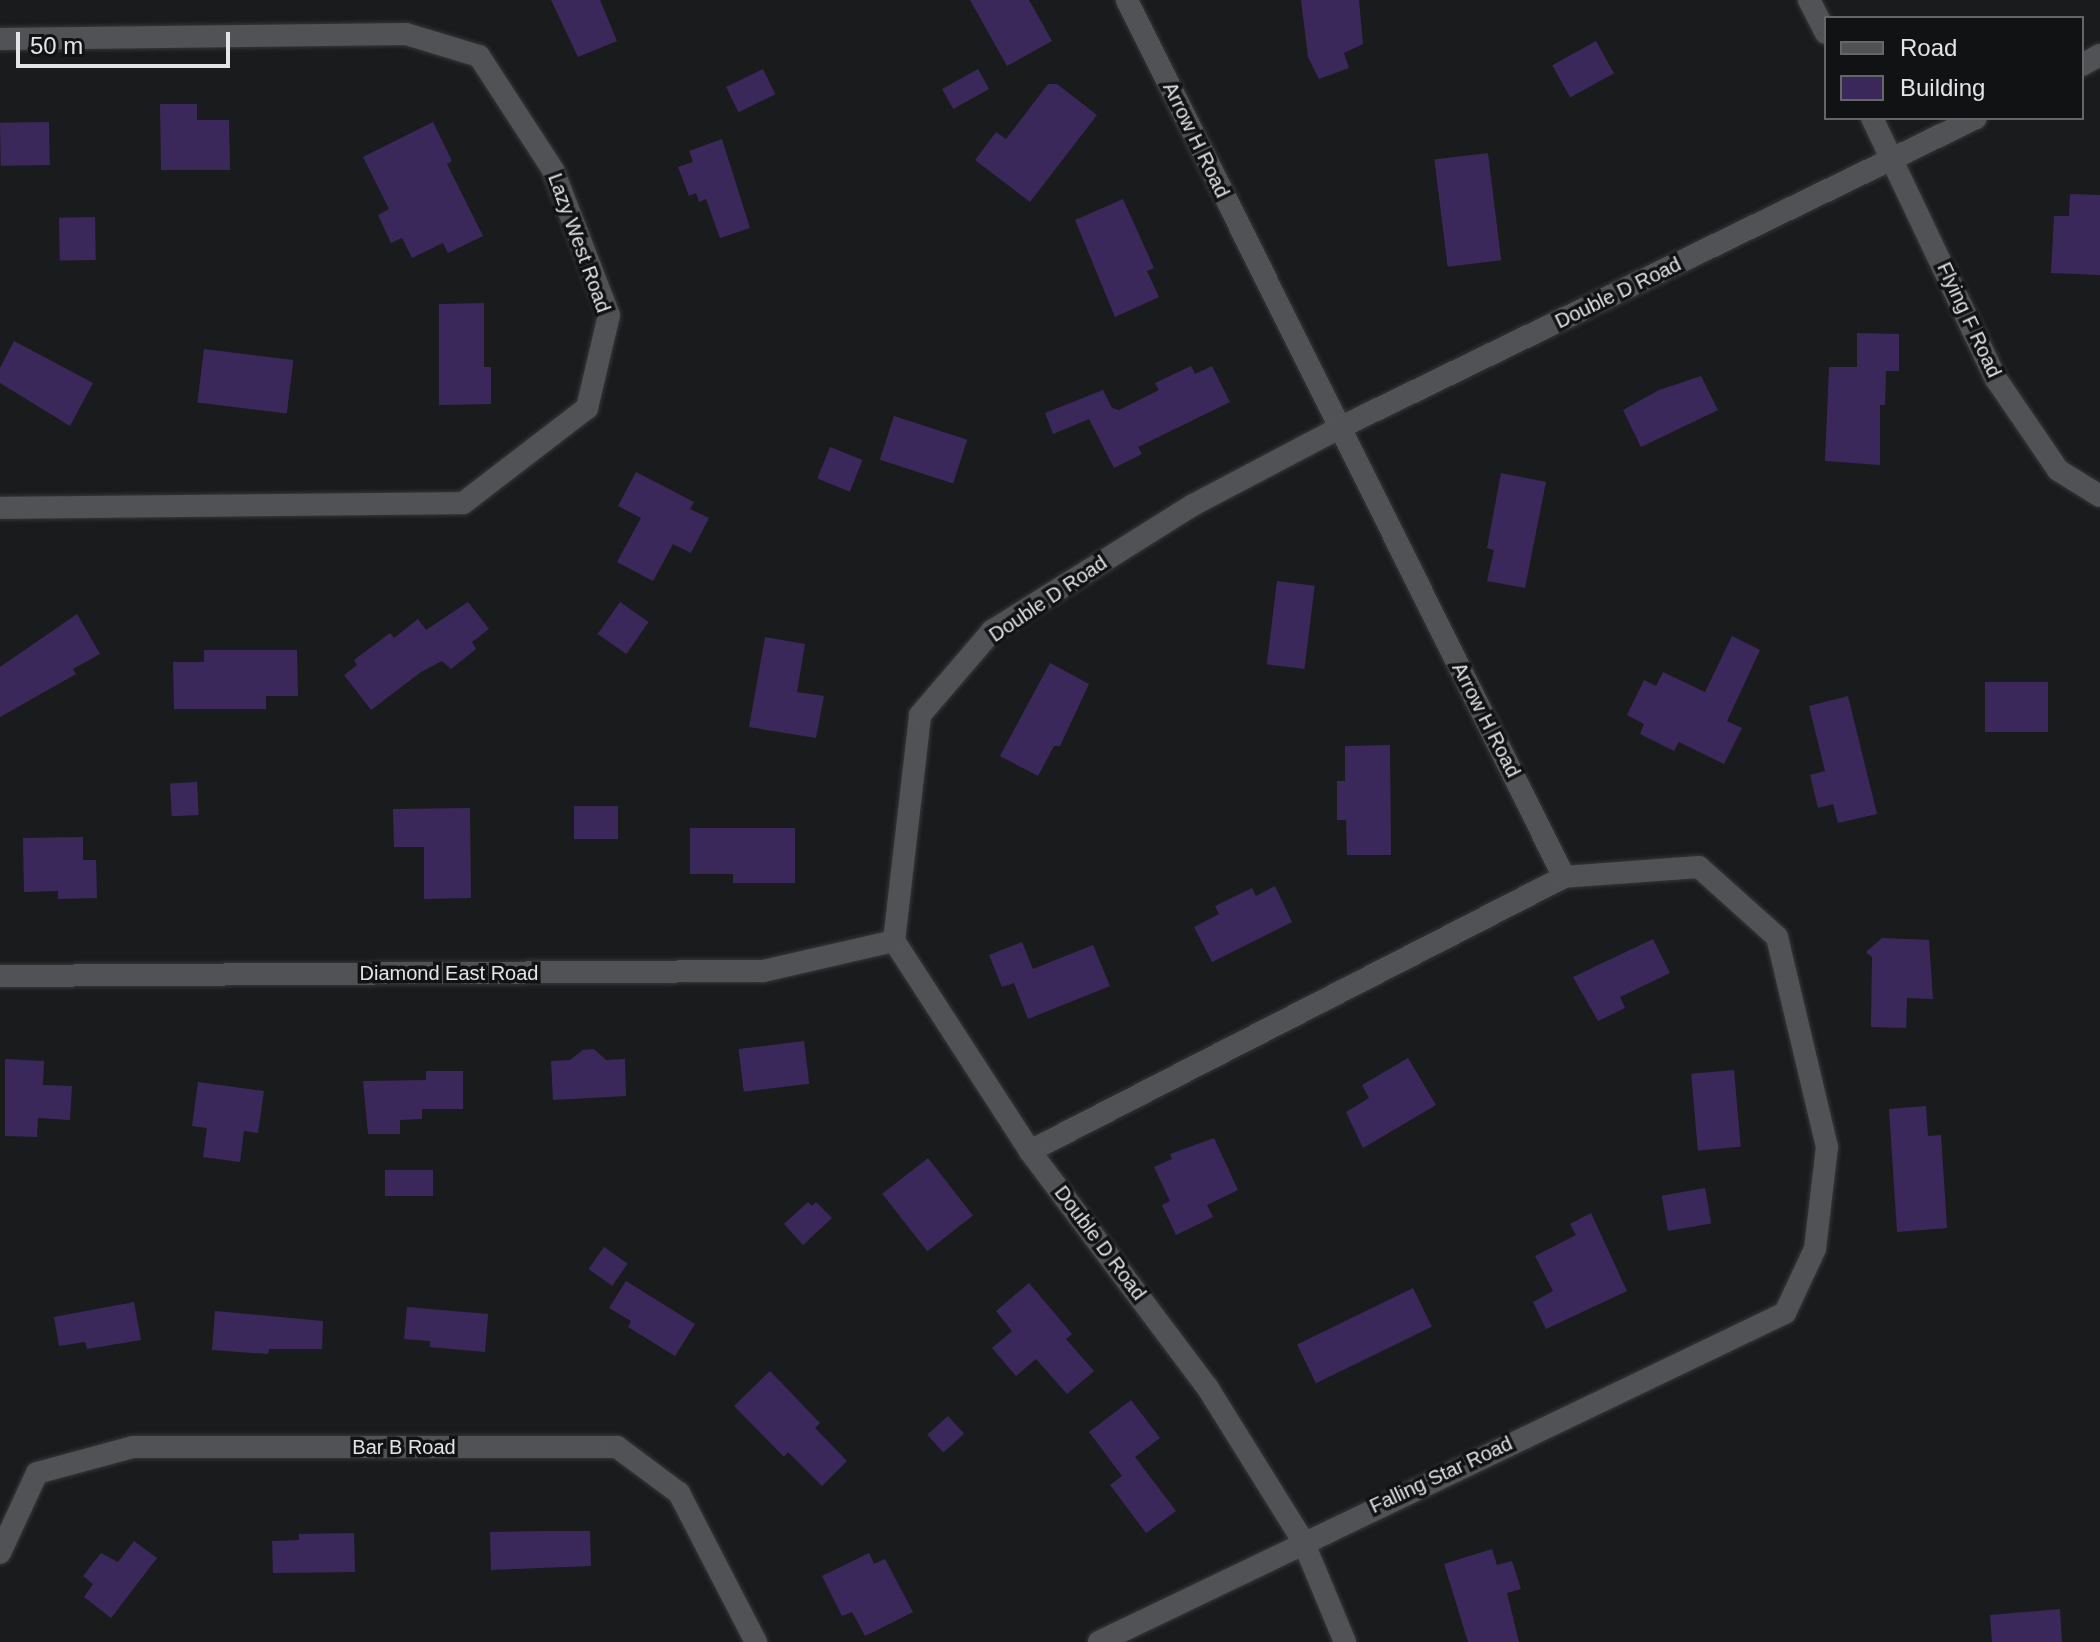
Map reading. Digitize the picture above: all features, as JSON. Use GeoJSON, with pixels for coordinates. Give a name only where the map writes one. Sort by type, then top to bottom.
{"type":"FeatureCollection","features":[{"type":"Feature","properties":{"kind":"street","name":"Arrow H Road"},"geometry":{"type":"LineString","coordinates":[[1127,0],[1564,877]]}},
{"type":"Feature","properties":{"kind":"street"},"geometry":{"type":"LineString","coordinates":[[1809,0],[1824,29]]}},
{"type":"Feature","properties":{"kind":"street","name":"Lazy West Road"},"geometry":{"type":"LineString","coordinates":[[0,39],[406,34],[479,56],[553,170],[609,315],[587,408],[463,503],[0,508]]}},
{"type":"Feature","properties":{"kind":"street","name":"Flying F Road"},"geometry":{"type":"LineString","coordinates":[[1873,120],[1996,379],[2058,470],[2100,496]]}},
{"type":"Feature","properties":{"kind":"street","name":"Double D Road"},"geometry":{"type":"LineString","coordinates":[[1345,1642],[1303,1541],[1207,1387],[1030,1151],[894,941],[920,715],[992,631],[1193,505],[1339,428],[1972,120]]}},
{"type":"Feature","properties":{"kind":"street","name":"Falling Star Road"},"geometry":{"type":"LineString","coordinates":[[1099,1642],[1303,1541],[1785,1313],[1815,1249],[1827,1147],[1777,937],[1699,867],[1564,877]]}},
{"type":"Feature","properties":{"kind":"street"},"geometry":{"type":"LineString","coordinates":[[1030,1151],[1564,877]]}},
{"type":"Feature","properties":{"kind":"street","name":"Diamond East Road"},"geometry":{"type":"LineString","coordinates":[[0,976],[763,971],[894,941]]}},
{"type":"Feature","properties":{"kind":"street","name":"Bar B Road"},"geometry":{"type":"LineString","coordinates":[[0,1553],[37,1473],[133,1447],[617,1447],[679,1493],[756,1642]]}},
{"type":"Feature","properties":{"kind":"building"},"geometry":{"type":"Polygon","coordinates":[[[551,0],[600,0],[617,41],[578,57],[551,0]]]}},
{"type":"Feature","properties":{"kind":"building"},"geometry":{"type":"Polygon","coordinates":[[[970,0],[1029,0],[1052,41],[1007,66],[970,0]]]}},
{"type":"Feature","properties":{"kind":"building"},"geometry":{"type":"Polygon","coordinates":[[[1301,0],[1359,0],[1363,44],[1344,53],[1349,68],[1319,79],[1308,57],[1301,0]]]}},
{"type":"Feature","properties":{"kind":"building"},"geometry":{"type":"Polygon","coordinates":[[[1596,41],[1614,73],[1570,98],[1552,65],[1596,41]]]}},
{"type":"Feature","properties":{"kind":"building"},"geometry":{"type":"Polygon","coordinates":[[[763,69],[775,94],[738,112],[726,87],[763,69]]]}},
{"type":"Feature","properties":{"kind":"building"},"geometry":{"type":"Polygon","coordinates":[[[978,69],[989,89],[953,109],[942,89],[978,69]]]}},
{"type":"Feature","properties":{"kind":"building"},"geometry":{"type":"Polygon","coordinates":[[[1048,84],[1057,84],[1097,115],[1030,202],[975,160],[996,132],[1006,139],[1048,84]]]}},
{"type":"Feature","properties":{"kind":"building"},"geometry":{"type":"Polygon","coordinates":[[[160,104],[197,104],[197,120],[229,120],[230,170],[161,170],[160,104]]]}},
{"type":"Feature","properties":{"kind":"building"},"geometry":{"type":"Polygon","coordinates":[[[49,122],[50,165],[1,166],[0,123],[49,122]]]}},
{"type":"Feature","properties":{"kind":"building"},"geometry":{"type":"Polygon","coordinates":[[[433,122],[452,161],[447,164],[483,236],[448,253],[443,243],[412,258],[402,238],[391,243],[378,215],[389,209],[363,157],[433,122]]]}},
{"type":"Feature","properties":{"kind":"building"},"geometry":{"type":"Polygon","coordinates":[[[722,139],[750,228],[720,238],[706,199],[699,202],[696,193],[689,196],[678,167],[693,162],[689,151],[722,139]]]}},
{"type":"Feature","properties":{"kind":"building"},"geometry":{"type":"Polygon","coordinates":[[[1488,153],[1501,260],[1448,267],[1434,160],[1488,153]]]}},
{"type":"Feature","properties":{"kind":"building"},"geometry":{"type":"Polygon","coordinates":[[[2070,194],[2100,195],[2100,275],[2051,273],[2054,216],[2069,216],[2070,194]]]}},
{"type":"Feature","properties":{"kind":"building"},"geometry":{"type":"Polygon","coordinates":[[[1123,199],[1154,268],[1147,271],[1159,297],[1115,317],[1075,220],[1123,199]]]}},
{"type":"Feature","properties":{"kind":"building"},"geometry":{"type":"Polygon","coordinates":[[[95,217],[96,260],[60,261],[59,218],[95,217]]]}},
{"type":"Feature","properties":{"kind":"building"},"geometry":{"type":"Polygon","coordinates":[[[484,303],[484,367],[491,367],[491,404],[439,405],[439,304],[484,303]]]}},
{"type":"Feature","properties":{"kind":"building"},"geometry":{"type":"Polygon","coordinates":[[[1857,333],[1899,334],[1899,371],[1886,371],[1885,405],[1880,405],[1880,465],[1825,461],[1829,367],[1857,367],[1857,333]]]}},
{"type":"Feature","properties":{"kind":"building"},"geometry":{"type":"Polygon","coordinates":[[[14,341],[93,383],[70,426],[0,383],[0,368],[14,341]]]}},
{"type":"Feature","properties":{"kind":"building"},"geometry":{"type":"Polygon","coordinates":[[[204,349],[293,360],[287,414],[197,403],[204,349]]]}},
{"type":"Feature","properties":{"kind":"building"},"geometry":{"type":"Polygon","coordinates":[[[1191,366],[1195,374],[1212,366],[1230,402],[1138,447],[1142,454],[1114,468],[1089,419],[1053,434],[1045,413],[1103,390],[1112,408],[1119,410],[1159,390],[1155,383],[1191,366]]]}},
{"type":"Feature","properties":{"kind":"building"},"geometry":{"type":"Polygon","coordinates":[[[1701,376],[1718,410],[1641,447],[1623,410],[1659,390],[1701,376]]]}},
{"type":"Feature","properties":{"kind":"building"},"geometry":{"type":"Polygon","coordinates":[[[894,416],[967,440],[953,484],[880,460],[894,416]]]}},
{"type":"Feature","properties":{"kind":"building"},"geometry":{"type":"Polygon","coordinates":[[[830,447],[862,460],[850,492],[817,479],[830,447]]]}},
{"type":"Feature","properties":{"kind":"building"},"geometry":{"type":"Polygon","coordinates":[[[636,472],[694,502],[690,509],[709,518],[691,553],[673,544],[653,581],[617,562],[641,518],[618,506],[636,472]]]}},
{"type":"Feature","properties":{"kind":"building"},"geometry":{"type":"Polygon","coordinates":[[[1501,473],[1546,482],[1525,588],[1487,581],[1494,550],[1487,548],[1501,473]]]}},
{"type":"Feature","properties":{"kind":"building"},"geometry":{"type":"Polygon","coordinates":[[[1277,581],[1315,586],[1304,669],[1267,664],[1277,581]]]}},
{"type":"Feature","properties":{"kind":"building"},"geometry":{"type":"Polygon","coordinates":[[[468,602],[489,629],[472,642],[476,649],[451,669],[442,661],[421,672],[371,710],[344,675],[357,665],[354,660],[390,633],[394,638],[418,619],[426,630],[468,602]]]}},
{"type":"Feature","properties":{"kind":"building"},"geometry":{"type":"Polygon","coordinates":[[[620,602],[649,622],[626,654],[598,634],[620,602]]]}},
{"type":"Feature","properties":{"kind":"building"},"geometry":{"type":"Polygon","coordinates":[[[77,614],[100,654],[73,669],[76,674],[0,717],[0,667],[77,614]]]}},
{"type":"Feature","properties":{"kind":"building"},"geometry":{"type":"Polygon","coordinates":[[[1732,636],[1760,650],[1727,721],[1742,728],[1724,764],[1679,742],[1674,751],[1640,734],[1644,724],[1627,715],[1644,680],[1656,686],[1663,672],[1705,692],[1732,636]]]}},
{"type":"Feature","properties":{"kind":"building"},"geometry":{"type":"Polygon","coordinates":[[[765,637],[805,644],[797,692],[824,696],[816,738],[749,727],[765,637]]]}},
{"type":"Feature","properties":{"kind":"building"},"geometry":{"type":"Polygon","coordinates":[[[204,650],[297,650],[298,696],[266,696],[266,709],[174,709],[173,662],[204,662],[204,650]]]}},
{"type":"Feature","properties":{"kind":"building"},"geometry":{"type":"Polygon","coordinates":[[[1050,663],[1089,684],[1060,746],[1054,746],[1038,776],[1000,756],[1050,663]]]}},
{"type":"Feature","properties":{"kind":"building"},"geometry":{"type":"Polygon","coordinates":[[[1985,682],[2048,682],[2048,732],[1985,732],[1985,682]]]}},
{"type":"Feature","properties":{"kind":"building"},"geometry":{"type":"Polygon","coordinates":[[[1848,696],[1877,814],[1838,823],[1833,804],[1818,808],[1810,775],[1825,771],[1809,706],[1848,696]]]}},
{"type":"Feature","properties":{"kind":"building"},"geometry":{"type":"Polygon","coordinates":[[[1390,745],[1391,855],[1347,855],[1346,820],[1337,820],[1337,781],[1345,781],[1345,746],[1390,745]]]}},
{"type":"Feature","properties":{"kind":"building"},"geometry":{"type":"Polygon","coordinates":[[[197,782],[199,815],[172,816],[170,783],[197,782]]]}},
{"type":"Feature","properties":{"kind":"building"},"geometry":{"type":"Polygon","coordinates":[[[574,806],[618,806],[618,839],[574,839],[574,806]]]}},
{"type":"Feature","properties":{"kind":"building"},"geometry":{"type":"Polygon","coordinates":[[[470,808],[471,898],[424,899],[424,847],[394,847],[393,809],[470,808]]]}},
{"type":"Feature","properties":{"kind":"building"},"geometry":{"type":"Polygon","coordinates":[[[690,828],[795,828],[795,883],[733,883],[733,874],[690,874],[690,828]]]}},
{"type":"Feature","properties":{"kind":"building"},"geometry":{"type":"Polygon","coordinates":[[[83,837],[83,860],[96,860],[97,898],[58,899],[58,891],[24,892],[23,838],[83,837]]]}},
{"type":"Feature","properties":{"kind":"building"},"geometry":{"type":"Polygon","coordinates":[[[1275,886],[1292,922],[1212,962],[1194,927],[1219,914],[1215,906],[1252,888],[1256,896],[1275,886]]]}},
{"type":"Feature","properties":{"kind":"building"},"geometry":{"type":"Polygon","coordinates":[[[1882,938],[1929,940],[1933,999],[1907,998],[1906,1028],[1871,1027],[1872,957],[1866,952],[1882,938]]]}},
{"type":"Feature","properties":{"kind":"building"},"geometry":{"type":"Polygon","coordinates":[[[1653,939],[1670,973],[1620,997],[1625,1008],[1598,1021],[1573,977],[1653,939]]]}},
{"type":"Feature","properties":{"kind":"building"},"geometry":{"type":"Polygon","coordinates":[[[1022,942],[1033,969],[1093,945],[1110,986],[1028,1019],[1014,983],[1002,987],[989,955],[1022,942]]]}},
{"type":"Feature","properties":{"kind":"building"},"geometry":{"type":"Polygon","coordinates":[[[804,1041],[809,1084],[744,1092],[738,1049],[804,1041]]]}},
{"type":"Feature","properties":{"kind":"building"},"geometry":{"type":"Polygon","coordinates":[[[594,1049],[606,1060],[625,1059],[626,1096],[553,1100],[551,1061],[570,1060],[583,1050],[594,1049]]]}},
{"type":"Feature","properties":{"kind":"building"},"geometry":{"type":"Polygon","coordinates":[[[1408,1058],[1436,1105],[1363,1148],[1346,1112],[1369,1098],[1362,1085],[1408,1058]]]}},
{"type":"Feature","properties":{"kind":"building"},"geometry":{"type":"Polygon","coordinates":[[[5,1059],[44,1061],[43,1085],[72,1086],[70,1120],[38,1118],[37,1137],[5,1136],[5,1059]]]}},
{"type":"Feature","properties":{"kind":"building"},"geometry":{"type":"Polygon","coordinates":[[[1734,1070],[1741,1147],[1698,1150],[1691,1074],[1734,1070]]]}},
{"type":"Feature","properties":{"kind":"building"},"geometry":{"type":"Polygon","coordinates":[[[426,1071],[463,1071],[463,1109],[422,1109],[422,1119],[400,1120],[400,1134],[368,1134],[363,1081],[426,1080],[426,1071]]]}},
{"type":"Feature","properties":{"kind":"building"},"geometry":{"type":"Polygon","coordinates":[[[198,1082],[264,1091],[258,1133],[244,1131],[240,1162],[203,1157],[207,1128],[192,1126],[198,1082]]]}},
{"type":"Feature","properties":{"kind":"building"},"geometry":{"type":"Polygon","coordinates":[[[1926,1106],[1928,1136],[1941,1135],[1947,1228],[1897,1232],[1889,1109],[1926,1106]]]}},
{"type":"Feature","properties":{"kind":"building"},"geometry":{"type":"Polygon","coordinates":[[[1214,1138],[1238,1190],[1207,1205],[1213,1217],[1176,1235],[1162,1205],[1170,1201],[1154,1167],[1172,1159],[1170,1154],[1214,1138]]]}},
{"type":"Feature","properties":{"kind":"building"},"geometry":{"type":"Polygon","coordinates":[[[928,1158],[973,1216],[927,1251],[882,1194],[928,1158]]]}},
{"type":"Feature","properties":{"kind":"building"},"geometry":{"type":"Polygon","coordinates":[[[385,1170],[433,1170],[433,1196],[385,1196],[385,1170]]]}},
{"type":"Feature","properties":{"kind":"building"},"geometry":{"type":"Polygon","coordinates":[[[1705,1188],[1711,1223],[1668,1231],[1662,1196],[1705,1188]]]}},
{"type":"Feature","properties":{"kind":"building"},"geometry":{"type":"Polygon","coordinates":[[[808,1202],[812,1206],[816,1202],[832,1218],[803,1245],[784,1224],[808,1202]]]}},
{"type":"Feature","properties":{"kind":"building"},"geometry":{"type":"Polygon","coordinates":[[[1591,1213],[1627,1291],[1546,1329],[1533,1302],[1553,1291],[1535,1256],[1576,1235],[1570,1224],[1591,1213]]]}},
{"type":"Feature","properties":{"kind":"building"},"geometry":{"type":"Polygon","coordinates":[[[604,1247],[628,1264],[612,1286],[589,1269],[604,1247]]]}},
{"type":"Feature","properties":{"kind":"building"},"geometry":{"type":"Polygon","coordinates":[[[626,1281],[695,1324],[675,1356],[628,1327],[631,1321],[609,1308],[626,1281]]]}},
{"type":"Feature","properties":{"kind":"building"},"geometry":{"type":"Polygon","coordinates":[[[1029,1283],[1072,1334],[1066,1339],[1094,1371],[1067,1394],[1036,1359],[1016,1376],[992,1348],[1012,1331],[996,1311],[1029,1283]]]}},
{"type":"Feature","properties":{"kind":"building"},"geometry":{"type":"Polygon","coordinates":[[[1413,1288],[1432,1327],[1316,1383],[1297,1345],[1413,1288]]]}},
{"type":"Feature","properties":{"kind":"building"},"geometry":{"type":"Polygon","coordinates":[[[134,1302],[141,1340],[87,1349],[85,1342],[59,1346],[54,1317],[134,1302]]]}},
{"type":"Feature","properties":{"kind":"building"},"geometry":{"type":"Polygon","coordinates":[[[407,1307],[488,1314],[485,1352],[430,1347],[430,1341],[404,1339],[407,1307]]]}},
{"type":"Feature","properties":{"kind":"building"},"geometry":{"type":"Polygon","coordinates":[[[215,1311],[323,1321],[322,1349],[269,1349],[268,1354],[212,1350],[215,1311]]]}},
{"type":"Feature","properties":{"kind":"building"},"geometry":{"type":"Polygon","coordinates":[[[770,1371],[820,1423],[815,1428],[847,1461],[822,1486],[788,1452],[784,1457],[734,1406],[770,1371]]]}},
{"type":"Feature","properties":{"kind":"building"},"geometry":{"type":"Polygon","coordinates":[[[1131,1400],[1160,1438],[1135,1457],[1176,1511],[1146,1533],[1110,1485],[1122,1476],[1089,1432],[1131,1400]]]}},
{"type":"Feature","properties":{"kind":"building"},"geometry":{"type":"Polygon","coordinates":[[[948,1416],[964,1434],[943,1453],[927,1435],[948,1416]]]}},
{"type":"Feature","properties":{"kind":"building"},"geometry":{"type":"Polygon","coordinates":[[[590,1531],[591,1566],[491,1570],[490,1532],[590,1531]]]}},
{"type":"Feature","properties":{"kind":"building"},"geometry":{"type":"Polygon","coordinates":[[[354,1533],[355,1572],[273,1573],[272,1541],[299,1540],[299,1534],[354,1533]]]}},
{"type":"Feature","properties":{"kind":"building"},"geometry":{"type":"Polygon","coordinates":[[[134,1541],[157,1558],[111,1618],[84,1597],[93,1584],[83,1576],[101,1553],[118,1562],[134,1541]]]}},
{"type":"Feature","properties":{"kind":"building"},"geometry":{"type":"Polygon","coordinates":[[[1492,1549],[1497,1565],[1512,1561],[1521,1589],[1507,1593],[1519,1642],[1468,1642],[1444,1564],[1492,1549]]]}},
{"type":"Feature","properties":{"kind":"building"},"geometry":{"type":"Polygon","coordinates":[[[869,1553],[874,1564],[885,1559],[913,1612],[865,1636],[852,1612],[842,1616],[822,1576],[869,1553]]]}},
{"type":"Feature","properties":{"kind":"building"},"geometry":{"type":"Polygon","coordinates":[[[2060,1609],[2062,1642],[1992,1642],[1990,1615],[2060,1609]]]}}]}
